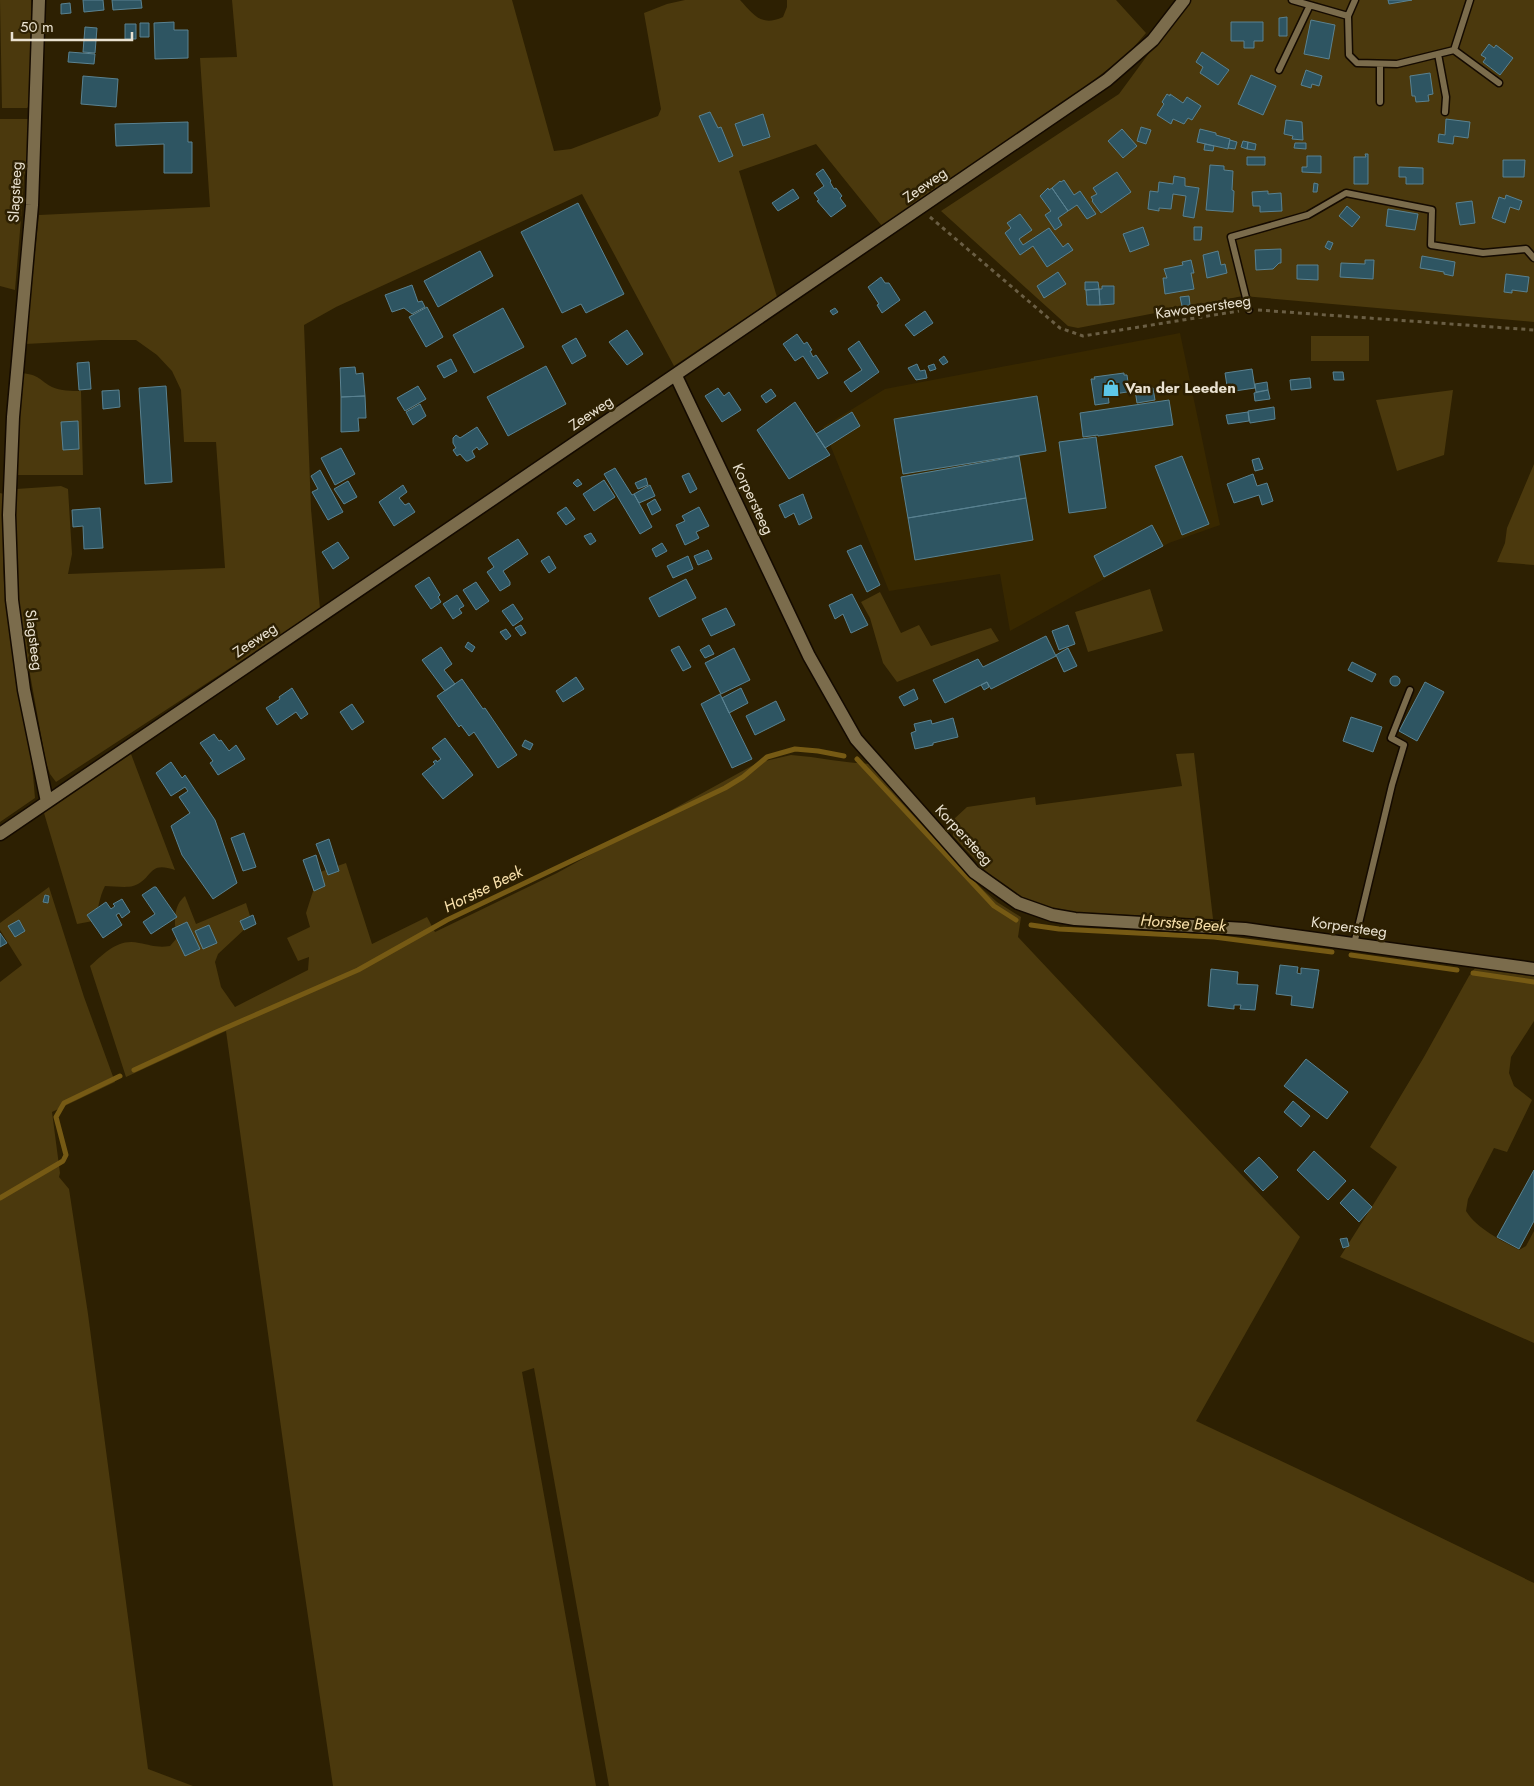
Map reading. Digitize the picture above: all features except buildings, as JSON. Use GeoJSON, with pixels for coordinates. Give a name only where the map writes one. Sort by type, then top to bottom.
{"type":"FeatureCollection","features":[{"type":"Feature","properties":{"kind":"street","name":"Slagsteeg"},"geometry":{"type":"LineString","coordinates":[[39,0],[32,205],[13,417],[9,514],[12,600],[24,690],[47,802]]}},
{"type":"Feature","properties":{"kind":"street","name":"Zeeweg"},"geometry":{"type":"LineString","coordinates":[[0,834],[676,376],[1107,80],[1153,40],[1184,0]]}},
{"type":"Feature","properties":{"kind":"street","name":"Korpersteeg"},"geometry":{"type":"LineString","coordinates":[[676,376],[809,656],[856,739],[974,872],[1018,903],[1052,916],[1245,929],[1534,969]]}},
{"type":"Feature","properties":{"kind":"lane"},"geometry":{"type":"LineString","coordinates":[[1292,0],[1348,16]]}},
{"type":"Feature","properties":{"kind":"lane"},"geometry":{"type":"LineString","coordinates":[[1355,0],[1348,16],[1349,55],[1357,63],[1397,64],[1454,50]]}},
{"type":"Feature","properties":{"kind":"lane"},"geometry":{"type":"LineString","coordinates":[[1454,50],[1470,0]]}},
{"type":"Feature","properties":{"kind":"lane"},"geometry":{"type":"LineString","coordinates":[[1279,70],[1310,5]]}},
{"type":"Feature","properties":{"kind":"lane"},"geometry":{"type":"LineString","coordinates":[[1454,50],[1499,83]]}},
{"type":"Feature","properties":{"kind":"lane"},"geometry":{"type":"LineString","coordinates":[[1438,54],[1446,98],[1445,112]]}},
{"type":"Feature","properties":{"kind":"lane"},"geometry":{"type":"LineString","coordinates":[[1380,64],[1380,102]]}},
{"type":"Feature","properties":{"kind":"lane"},"geometry":{"type":"LineString","coordinates":[[1249,310],[1231,237],[1308,215],[1346,193],[1432,210],[1431,245],[1483,253],[1526,249],[1534,258]]}},
{"type":"Feature","properties":{"kind":"lane"},"geometry":{"type":"LineString","coordinates":[[1354,944],[1392,784],[1404,745],[1391,738],[1410,690]]}},
{"type":"Feature","properties":{"kind":"path","name":"Kawoepersteeg"},"geometry":{"type":"LineString","coordinates":[[920,209],[1060,328],[1083,336],[1249,310],[1534,330]]}},
{"type":"Feature","properties":{"kind":"shaded area"},"geometry":{"type":"Polygon","coordinates":[[[0,0],[31,0],[31,105],[27,108],[2,108],[0,0]]]}},
{"type":"Feature","properties":{"kind":"shaded area"},"geometry":{"type":"Polygon","coordinates":[[[232,0],[512,0],[554,151],[571,149],[658,116],[661,109],[644,13],[667,4],[685,0],[740,0],[758,18],[769,21],[783,17],[787,7],[787,0],[1116,0],[1146,33],[1127,55],[1075,94],[882,226],[816,144],[739,171],[777,297],[674,366],[582,194],[336,307],[304,325],[311,509],[320,609],[56,782],[50,774],[46,763],[19,613],[15,542],[16,489],[61,486],[68,489],[72,554],[68,574],[225,568],[216,442],[184,442],[181,390],[172,371],[157,355],[136,340],[25,344],[39,215],[210,207],[200,58],[237,57],[232,0]]]}},
{"type":"Feature","properties":{"kind":"shaded area"},"geometry":{"type":"Polygon","coordinates":[[[1188,0],[1534,0],[1534,322],[1243,296],[1078,328],[1068,326],[941,211],[1119,94],[1188,0]]]}},
{"type":"Feature","properties":{"kind":"shaded area"},"geometry":{"type":"Polygon","coordinates":[[[0,119],[30,119],[29,157],[24,176],[15,290],[0,286],[0,119]]]}},
{"type":"Feature","properties":{"kind":"shaded area"},"geometry":{"type":"Polygon","coordinates":[[[1180,333],[1220,525],[1169,543],[1010,631],[1000,574],[889,591],[823,427],[885,389],[1180,333]]]}},
{"type":"Feature","properties":{"kind":"shaded area"},"geometry":{"type":"Polygon","coordinates":[[[1311,336],[1369,336],[1369,361],[1311,361],[1311,336]]]}},
{"type":"Feature","properties":{"kind":"shaded area"},"geometry":{"type":"Polygon","coordinates":[[[22,373],[36,376],[55,388],[66,391],[81,391],[83,475],[16,475],[22,373]]]}},
{"type":"Feature","properties":{"kind":"shaded area"},"geometry":{"type":"Polygon","coordinates":[[[1453,390],[1444,455],[1397,471],[1376,400],[1453,390]]]}},
{"type":"Feature","properties":{"kind":"shaded area"},"geometry":{"type":"Polygon","coordinates":[[[1534,464],[1534,565],[1497,562],[1505,543],[1507,528],[1534,464]]]}},
{"type":"Feature","properties":{"kind":"shaded area"},"geometry":{"type":"Polygon","coordinates":[[[0,493],[4,494],[3,571],[7,609],[29,744],[35,798],[0,822],[0,493]]]}},
{"type":"Feature","properties":{"kind":"shaded area"},"geometry":{"type":"Polygon","coordinates":[[[1150,589],[1163,631],[1088,652],[1075,612],[1150,589]]]}},
{"type":"Feature","properties":{"kind":"shaded area"},"geometry":{"type":"Polygon","coordinates":[[[880,592],[901,633],[919,625],[931,646],[991,628],[999,641],[897,682],[883,663],[870,618],[861,602],[880,592]]]}},
{"type":"Feature","properties":{"kind":"shaded area"},"geometry":{"type":"Polygon","coordinates":[[[1194,753],[1213,919],[1065,912],[1026,902],[996,882],[953,836],[954,819],[967,807],[1035,797],[1036,805],[1182,786],[1176,754],[1194,753]]]}},
{"type":"Feature","properties":{"kind":"shaded area"},"geometry":{"type":"Polygon","coordinates":[[[131,754],[175,870],[160,867],[151,872],[140,883],[133,886],[105,886],[93,921],[77,924],[44,813],[131,754]]]}},
{"type":"Feature","properties":{"kind":"shaded area"},"geometry":{"type":"Polygon","coordinates":[[[791,755],[871,764],[979,886],[997,902],[1021,917],[1018,937],[1300,1237],[1196,1421],[1534,1583],[1534,1786],[609,1786],[534,1368],[522,1372],[596,1786],[333,1786],[226,1031],[126,1077],[90,966],[106,952],[124,943],[170,946],[176,939],[176,910],[185,896],[196,924],[246,903],[251,919],[247,927],[218,954],[215,962],[221,987],[235,1007],[308,970],[309,957],[298,961],[287,938],[310,927],[306,913],[317,873],[346,863],[372,944],[427,917],[435,932],[557,873],[757,763],[791,755]]]}},
{"type":"Feature","properties":{"kind":"shaded area"},"geometry":{"type":"Polygon","coordinates":[[[49,887],[84,997],[115,1082],[52,1112],[59,1177],[69,1189],[88,1314],[148,1769],[193,1786],[0,1786],[0,982],[22,965],[0,930],[0,923],[49,887]]]}},
{"type":"Feature","properties":{"kind":"shaded area"},"geometry":{"type":"Polygon","coordinates":[[[1487,967],[1534,975],[1534,1021],[1511,1057],[1509,1073],[1514,1086],[1532,1100],[1507,1152],[1494,1148],[1468,1199],[1466,1211],[1483,1229],[1519,1250],[1526,1246],[1534,1231],[1534,1343],[1340,1257],[1397,1167],[1370,1147],[1424,1057],[1469,976],[1475,968],[1487,967]]]}},
{"type":"Feature","properties":{"kind":"waterway","name":"Horstse Beek"},"geometry":{"type":"LineString","coordinates":[[134,1070],[358,970],[447,920],[725,788],[743,777],[767,757],[795,749],[844,756]]}},
{"type":"Feature","properties":{"kind":"waterway","name":"Horstse Beek"},"geometry":{"type":"LineString","coordinates":[[857,759],[994,906],[1016,920]]}},
{"type":"Feature","properties":{"kind":"waterway","name":"Horstse Beek"},"geometry":{"type":"LineString","coordinates":[[1031,925],[1059,929],[1214,937],[1332,952]]}},
{"type":"Feature","properties":{"kind":"waterway","name":"Horstse Beek"},"geometry":{"type":"LineString","coordinates":[[1351,955],[1457,970]]}},
{"type":"Feature","properties":{"kind":"waterway","name":"Horstse Beek"},"geometry":{"type":"LineString","coordinates":[[1473,973],[1534,982]]}},
{"type":"Feature","properties":{"kind":"waterway","name":"Horstse Beek"},"geometry":{"type":"LineString","coordinates":[[0,1198],[63,1161],[66,1155],[56,1117],[64,1103],[120,1076]]}},
{"type":"Feature","properties":{"kind":"place","name":"Van der Leeden"},"geometry":{"type":"Point","coordinates":[1111,388]}}]}
